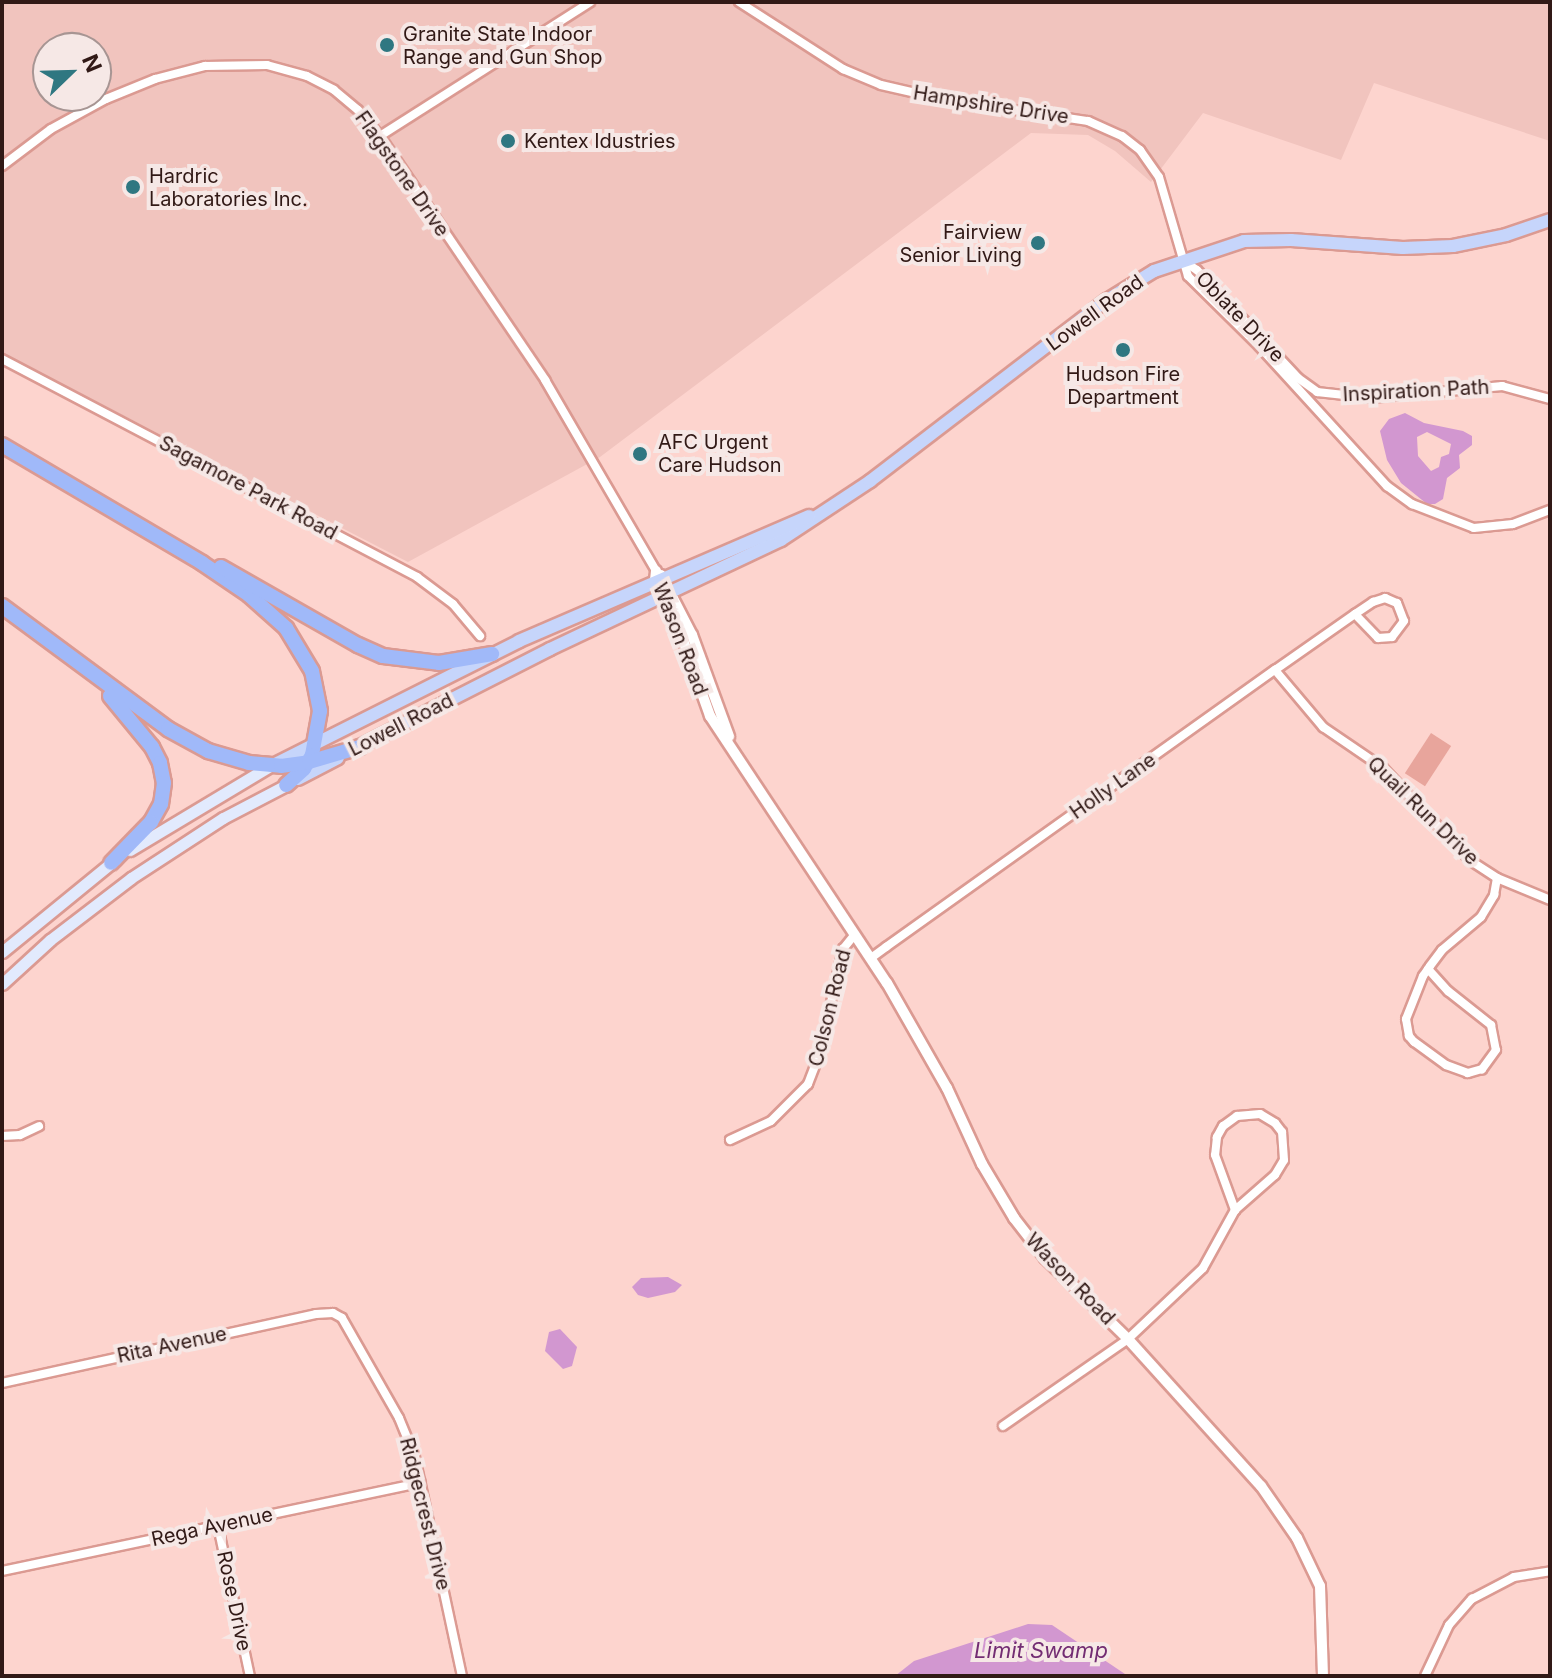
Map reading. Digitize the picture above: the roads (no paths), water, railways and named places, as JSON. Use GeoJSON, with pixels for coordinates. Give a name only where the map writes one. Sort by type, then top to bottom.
{"type":"FeatureCollection","features":[{"type":"Feature","properties":{"kind":"highway"},"geometry":{"type":"LineString","coordinates":[[2,445],[375,653],[430,663],[463,661],[492,654]]}},
{"type":"Feature","properties":{"kind":"highway"},"geometry":{"type":"LineString","coordinates":[[146,528],[249,595],[286,628],[305,656],[317,686],[317,742],[309,762],[286,785]]}},
{"type":"Feature","properties":{"kind":"highway"},"geometry":{"type":"LineString","coordinates":[[2,606],[189,742],[228,758],[270,766],[309,762],[360,747]]}},
{"type":"Feature","properties":{"kind":"highway"},"geometry":{"type":"LineString","coordinates":[[70,657],[136,723],[156,752],[163,773],[162,799],[154,818],[111,863]]}},
{"type":"Feature","properties":{"kind":"main road","name":"Lowell Road"},"geometry":{"type":"LineString","coordinates":[[2,984],[50,940],[131,878],[223,818],[523,662],[764,550],[827,510],[1139,279],[1181,259],[1244,241],[1269,239],[1403,248],[1453,246],[1506,235],[1550,220]]}},
{"type":"Feature","properties":{"kind":"main road","name":"Lowell Road"},"geometry":{"type":"LineString","coordinates":[[2,952],[111,863],[194,808],[270,766],[492,654],[658,576],[827,510]]}},
{"type":"Feature","properties":{"kind":"street"},"geometry":{"type":"LineString","coordinates":[[380,136],[590,2]]}},
{"type":"Feature","properties":{"kind":"street","name":"Hampshire Drive"},"geometry":{"type":"LineString","coordinates":[[739,2],[843,69],[881,85],[942,99],[1088,121],[1122,136],[1140,150],[1159,177],[1181,259]]}},
{"type":"Feature","properties":{"kind":"street"},"geometry":{"type":"LineString","coordinates":[[757,12],[762,2]]}},
{"type":"Feature","properties":{"kind":"street","name":"Flagstone Drive"},"geometry":{"type":"LineString","coordinates":[[2,166],[51,129],[106,99],[160,77],[226,63],[267,65],[307,76],[343,96],[380,136],[558,400],[658,576]]}},
{"type":"Feature","properties":{"kind":"street","name":"Oblate Drive"},"geometry":{"type":"LineString","coordinates":[[1181,259],[1197,270],[1298,378],[1329,396]]}},
{"type":"Feature","properties":{"kind":"street","name":"Oblate Drive"},"geometry":{"type":"LineString","coordinates":[[1181,259],[1196,286],[1259,346],[1387,486],[1412,504],[1474,528],[1513,524],[1550,510]]}},
{"type":"Feature","properties":{"kind":"street","name":"Sagamore Park Road"},"geometry":{"type":"LineString","coordinates":[[2,359],[417,577],[453,604],[480,636]]}},
{"type":"Feature","properties":{"kind":"street","name":"Inspiration Path"},"geometry":{"type":"LineString","coordinates":[[1329,396],[1372,398],[1502,386],[1550,399]]}},
{"type":"Feature","properties":{"kind":"street"},"geometry":{"type":"LineString","coordinates":[[1314,409],[1329,396]]}},
{"type":"Feature","properties":{"kind":"street","name":"Wason Road"},"geometry":{"type":"LineString","coordinates":[[658,576],[706,707],[871,958],[927,1051],[982,1164],[1014,1218],[1059,1273],[1128,1339],[1261,1486],[1297,1538],[1320,1586],[1323,1676]]}},
{"type":"Feature","properties":{"kind":"street","name":"Holly Lane"},"geometry":{"type":"LineString","coordinates":[[871,958],[1275,670],[1355,614],[1373,602],[1385,598],[1401,608],[1404,621],[1398,633],[1378,638],[1355,614]]}},
{"type":"Feature","properties":{"kind":"street","name":"Quail Run Drive"},"geometry":{"type":"LineString","coordinates":[[1275,670],[1323,727],[1383,768],[1459,850],[1497,878],[1550,900]]}},
{"type":"Feature","properties":{"kind":"street"},"geometry":{"type":"LineString","coordinates":[[1428,969],[1448,991],[1491,1025],[1497,1040],[1496,1050],[1482,1069],[1468,1073],[1450,1068],[1409,1036],[1407,1011],[1428,969],[1442,950],[1481,917],[1494,895],[1497,878]]}},
{"type":"Feature","properties":{"kind":"street","name":"Colson Road"},"geometry":{"type":"LineString","coordinates":[[730,1140],[771,1121],[808,1084],[819,1056],[843,949],[855,934]]}},
{"type":"Feature","properties":{"kind":"street"},"geometry":{"type":"LineString","coordinates":[[1003,1426],[1128,1339],[1203,1268],[1235,1210],[1275,1175],[1284,1160],[1286,1143],[1282,1132],[1275,1123],[1260,1114],[1237,1116],[1226,1122],[1217,1137],[1215,1155],[1235,1210]]}},
{"type":"Feature","properties":{"kind":"street"},"geometry":{"type":"LineString","coordinates":[[4,1136],[39,1126]]}},
{"type":"Feature","properties":{"kind":"street","name":"Rita Avenue"},"geometry":{"type":"LineString","coordinates":[[2,1383],[316,1314],[333,1313],[342,1318]]}},
{"type":"Feature","properties":{"kind":"street","name":"Ridgecrest Drive"},"geometry":{"type":"LineString","coordinates":[[342,1318],[399,1418],[421,1483],[462,1676]]}},
{"type":"Feature","properties":{"kind":"street","name":"Rega Avenue"},"geometry":{"type":"LineString","coordinates":[[2,1571],[421,1483]]}},
{"type":"Feature","properties":{"kind":"street","name":"Rose Drive"},"geometry":{"type":"LineString","coordinates":[[218,1526],[250,1676]]}},
{"type":"Feature","properties":{"kind":"street"},"geometry":{"type":"LineString","coordinates":[[1425,1676],[1449,1625],[1472,1599],[1514,1577],[1550,1571]]}},
{"type":"Feature","properties":{"kind":"water"},"geometry":{"type":"Polygon","coordinates":[[[1405,413],[1424,423],[1463,431],[1472,436],[1472,445],[1459,455],[1460,468],[1447,478],[1443,499],[1435,504],[1427,504],[1401,483],[1387,460],[1380,431],[1389,419],[1405,413]],[[1427,432],[1417,437],[1418,456],[1431,471],[1439,467],[1441,457],[1449,454],[1451,444],[1427,432]]]}},
{"type":"Feature","properties":{"kind":"water"},"geometry":{"type":"Polygon","coordinates":[[[668,1277],[682,1285],[675,1292],[648,1298],[638,1295],[632,1287],[641,1278],[668,1277]]]}},
{"type":"Feature","properties":{"kind":"water"},"geometry":{"type":"Polygon","coordinates":[[[560,1329],[577,1347],[572,1366],[563,1369],[545,1351],[549,1332],[560,1329]]]}},
{"type":"Feature","properties":{"kind":"water","name":"Limit Swamp"},"geometry":{"type":"Polygon","coordinates":[[[1028,1624],[1052,1625],[1128,1676],[895,1676],[914,1661],[1028,1624]]]}},
{"type":"Feature","properties":{"kind":"place","name":"Granite State Indoor Range and Gun Shop"},"geometry":{"type":"Point","coordinates":[387,45]}},
{"type":"Feature","properties":{"kind":"place","name":"Kentex Idustries"},"geometry":{"type":"Point","coordinates":[508,141]}},
{"type":"Feature","properties":{"kind":"place","name":"Hardric Laboratories Inc."},"geometry":{"type":"Point","coordinates":[133,187]}},
{"type":"Feature","properties":{"kind":"place","name":"Fairview Senior Living"},"geometry":{"type":"Point","coordinates":[1038,243]}},
{"type":"Feature","properties":{"kind":"place","name":"Hudson Fire Department"},"geometry":{"type":"Point","coordinates":[1123,350]}},
{"type":"Feature","properties":{"kind":"place","name":"AFC Urgent Care Hudson"},"geometry":{"type":"Point","coordinates":[640,454]}}]}
